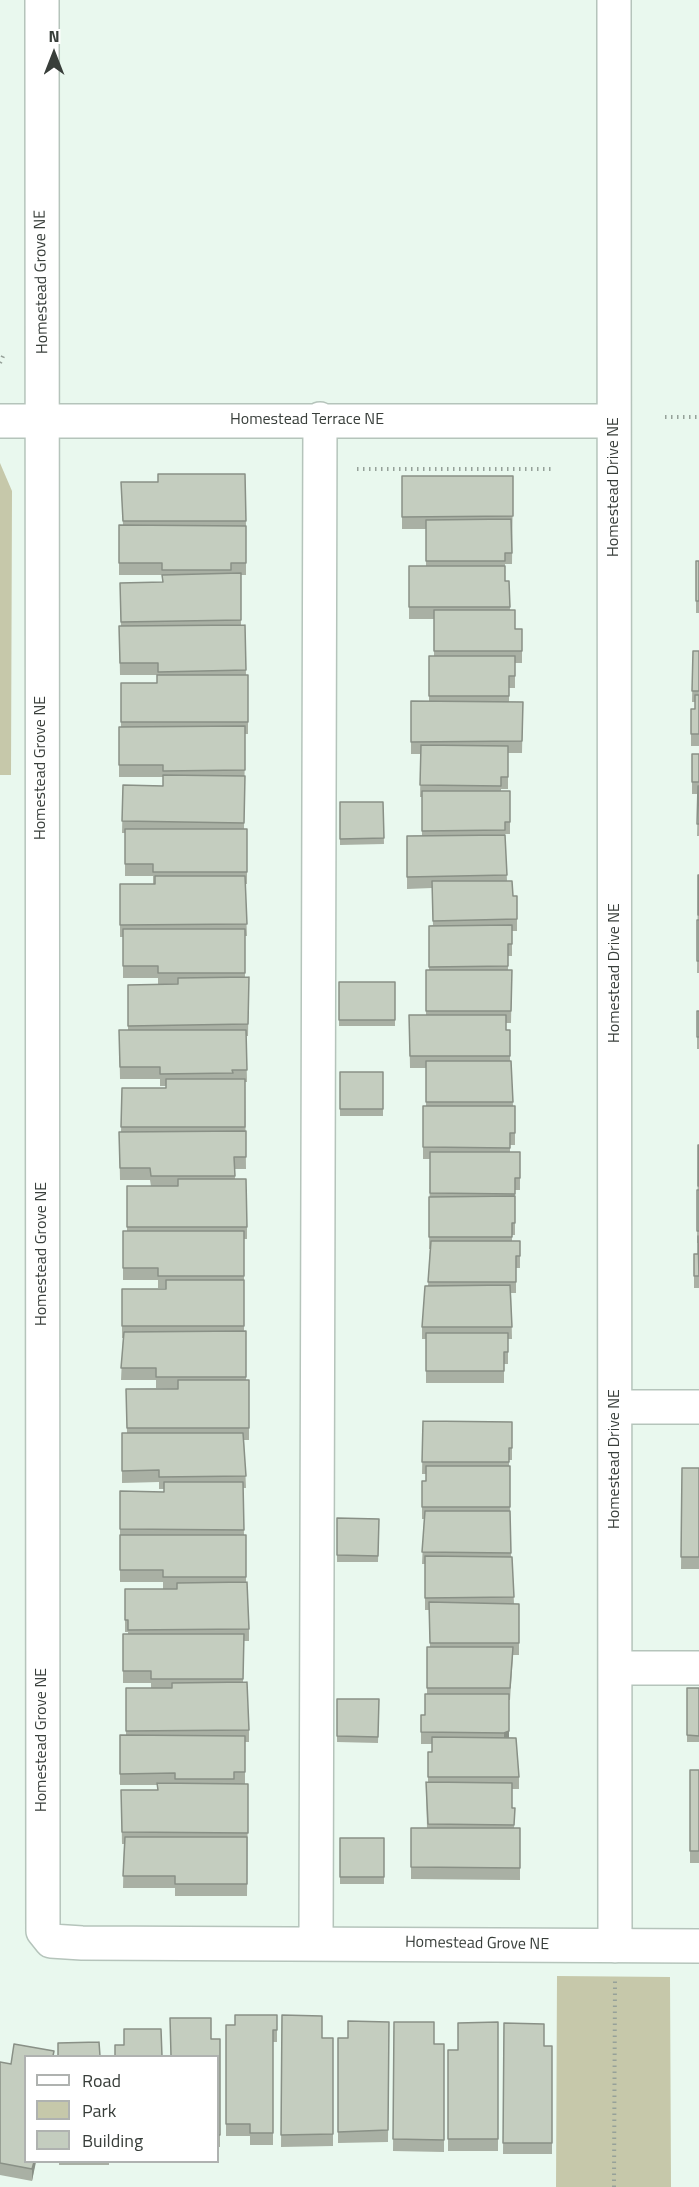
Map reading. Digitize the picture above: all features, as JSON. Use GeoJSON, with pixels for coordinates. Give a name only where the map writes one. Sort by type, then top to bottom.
{"type":"FeatureCollection","features":[{"type":"Feature","properties":{"kind":"street","name":"Homestead Grove NE"},"geometry":{"type":"LineString","coordinates":[[42,0],[44,1931],[51,1941],[59,1942],[699,1946]]}},
{"type":"Feature","properties":{"kind":"street","name":"Homestead Drive NE"},"geometry":{"type":"LineString","coordinates":[[614,0],[615,1946]]}},
{"type":"Feature","properties":{"kind":"street","name":"Homestead Terrace NE"},"geometry":{"type":"LineString","coordinates":[[0,421],[320,419],[614,421]]}},
{"type":"Feature","properties":{"kind":"street"},"geometry":{"type":"LineString","coordinates":[[316,1942],[320,419]]}},
{"type":"Feature","properties":{"kind":"street"},"geometry":{"type":"LineString","coordinates":[[615,1407],[699,1407]]}},
{"type":"Feature","properties":{"kind":"street"},"geometry":{"type":"LineString","coordinates":[[616,1668],[699,1668]]}},
{"type":"Feature","properties":{"kind":"path"},"geometry":{"type":"LineString","coordinates":[[665,417],[699,417]]}},
{"type":"Feature","properties":{"kind":"path"},"geometry":{"type":"LineString","coordinates":[[320,469],[554,469]]}},
{"type":"Feature","properties":{"kind":"path"},"geometry":{"type":"LineString","coordinates":[[614,2187],[615,1946]]}},
{"type":"Feature","properties":{"kind":"green space"},"geometry":{"type":"Polygon","coordinates":[[[0,463],[12,491],[11,775],[0,775],[0,463]]]}},
{"type":"Feature","properties":{"kind":"green space"},"geometry":{"type":"Polygon","coordinates":[[[557,1976],[670,1977],[671,2187],[556,2187],[557,1976]]]}},
{"type":"Feature","properties":{"kind":"building"},"geometry":{"type":"Polygon","coordinates":[[[158,474],[245,474],[246,521],[123,521],[121,482],[158,482],[158,474]]]}},
{"type":"Feature","properties":{"kind":"building"},"geometry":{"type":"Polygon","coordinates":[[[402,476],[513,476],[513,516],[402,517],[402,476]]]}},
{"type":"Feature","properties":{"kind":"building"},"geometry":{"type":"Polygon","coordinates":[[[511,519],[512,553],[505,553],[505,561],[426,561],[426,520],[511,519]]]}},
{"type":"Feature","properties":{"kind":"building"},"geometry":{"type":"Polygon","coordinates":[[[119,525],[246,526],[246,563],[231,563],[231,570],[162,570],[162,563],[119,563],[119,525]]]}},
{"type":"Feature","properties":{"kind":"building"},"geometry":{"type":"Polygon","coordinates":[[[696,561],[699,561],[699,601],[696,601],[696,561]]]}},
{"type":"Feature","properties":{"kind":"building"},"geometry":{"type":"Polygon","coordinates":[[[409,566],[505,566],[505,581],[509,581],[510,607],[409,607],[409,566]]]}},
{"type":"Feature","properties":{"kind":"building"},"geometry":{"type":"Polygon","coordinates":[[[241,573],[241,620],[121,622],[120,583],[163,582],[162,575],[241,573]]]}},
{"type":"Feature","properties":{"kind":"building"},"geometry":{"type":"Polygon","coordinates":[[[434,610],[515,610],[515,629],[522,629],[522,651],[434,651],[434,610]]]}},
{"type":"Feature","properties":{"kind":"building"},"geometry":{"type":"Polygon","coordinates":[[[245,625],[246,670],[158,672],[158,663],[120,663],[119,626],[245,625]]]}},
{"type":"Feature","properties":{"kind":"building"},"geometry":{"type":"Polygon","coordinates":[[[693,651],[699,651],[699,691],[692,691],[693,651]]]}},
{"type":"Feature","properties":{"kind":"building"},"geometry":{"type":"Polygon","coordinates":[[[429,656],[515,656],[515,676],[509,676],[509,696],[429,696],[429,656]]]}},
{"type":"Feature","properties":{"kind":"building"},"geometry":{"type":"Polygon","coordinates":[[[157,675],[248,675],[248,722],[121,722],[121,683],[157,683],[157,675]]]}},
{"type":"Feature","properties":{"kind":"building"},"geometry":{"type":"Polygon","coordinates":[[[695,695],[699,695],[699,734],[691,734],[691,709],[695,709],[695,695]]]}},
{"type":"Feature","properties":{"kind":"building"},"geometry":{"type":"Polygon","coordinates":[[[411,701],[523,702],[522,741],[411,742],[411,701]]]}},
{"type":"Feature","properties":{"kind":"building"},"geometry":{"type":"Polygon","coordinates":[[[245,726],[245,770],[163,771],[163,765],[119,765],[119,727],[245,726]]]}},
{"type":"Feature","properties":{"kind":"building"},"geometry":{"type":"Polygon","coordinates":[[[421,745],[508,746],[508,777],[501,777],[501,786],[420,785],[421,745]]]}},
{"type":"Feature","properties":{"kind":"building"},"geometry":{"type":"Polygon","coordinates":[[[692,754],[699,754],[699,782],[692,782],[692,754]]]}},
{"type":"Feature","properties":{"kind":"building"},"geometry":{"type":"Polygon","coordinates":[[[163,775],[245,776],[244,823],[122,821],[123,785],[163,786],[163,775]]]}},
{"type":"Feature","properties":{"kind":"building"},"geometry":{"type":"Polygon","coordinates":[[[698,786],[699,824],[697,824],[698,786]]]}},
{"type":"Feature","properties":{"kind":"building"},"geometry":{"type":"Polygon","coordinates":[[[422,791],[510,791],[510,822],[505,822],[505,830],[422,831],[422,791]]]}},
{"type":"Feature","properties":{"kind":"building"},"geometry":{"type":"Polygon","coordinates":[[[340,802],[383,802],[384,838],[340,839],[340,802]]]}},
{"type":"Feature","properties":{"kind":"building"},"geometry":{"type":"Polygon","coordinates":[[[125,829],[247,829],[247,872],[153,872],[153,864],[125,864],[125,829]]]}},
{"type":"Feature","properties":{"kind":"building"},"geometry":{"type":"Polygon","coordinates":[[[505,835],[507,875],[407,877],[407,836],[505,835]]]}},
{"type":"Feature","properties":{"kind":"building"},"geometry":{"type":"Polygon","coordinates":[[[699,875],[699,915],[698,915],[699,875]]]}},
{"type":"Feature","properties":{"kind":"building"},"geometry":{"type":"Polygon","coordinates":[[[155,876],[245,876],[247,924],[120,925],[120,884],[155,884],[155,876]]]}},
{"type":"Feature","properties":{"kind":"building"},"geometry":{"type":"Polygon","coordinates":[[[432,881],[512,881],[513,896],[517,896],[517,919],[433,921],[432,881]]]}},
{"type":"Feature","properties":{"kind":"building"},"geometry":{"type":"Polygon","coordinates":[[[697,920],[699,920],[699,961],[697,961],[697,920]]]}},
{"type":"Feature","properties":{"kind":"building"},"geometry":{"type":"Polygon","coordinates":[[[512,925],[512,944],[508,944],[508,966],[429,967],[429,926],[512,925]]]}},
{"type":"Feature","properties":{"kind":"building"},"geometry":{"type":"Polygon","coordinates":[[[123,929],[245,929],[245,973],[158,973],[158,966],[123,966],[123,929]]]}},
{"type":"Feature","properties":{"kind":"building"},"geometry":{"type":"Polygon","coordinates":[[[426,970],[512,970],[511,1011],[426,1011],[426,970]]]}},
{"type":"Feature","properties":{"kind":"building"},"geometry":{"type":"Polygon","coordinates":[[[249,977],[248,1024],[128,1026],[128,985],[178,984],[178,978],[249,977]]]}},
{"type":"Feature","properties":{"kind":"building"},"geometry":{"type":"Polygon","coordinates":[[[339,982],[395,982],[395,1020],[339,1020],[339,982]]]}},
{"type":"Feature","properties":{"kind":"building"},"geometry":{"type":"Polygon","coordinates":[[[697,1011],[699,1011],[699,1037],[697,1037],[697,1011]]]}},
{"type":"Feature","properties":{"kind":"building"},"geometry":{"type":"Polygon","coordinates":[[[409,1015],[506,1015],[506,1030],[510,1030],[510,1056],[410,1056],[409,1015]]]}},
{"type":"Feature","properties":{"kind":"building"},"geometry":{"type":"Polygon","coordinates":[[[119,1030],[246,1030],[247,1070],[232,1070],[233,1073],[160,1074],[160,1067],[120,1067],[119,1030]]]}},
{"type":"Feature","properties":{"kind":"building"},"geometry":{"type":"Polygon","coordinates":[[[426,1061],[511,1061],[513,1102],[426,1102],[426,1061]]]}},
{"type":"Feature","properties":{"kind":"building"},"geometry":{"type":"Polygon","coordinates":[[[340,1072],[383,1072],[383,1109],[340,1109],[340,1072]]]}},
{"type":"Feature","properties":{"kind":"building"},"geometry":{"type":"Polygon","coordinates":[[[166,1079],[245,1079],[245,1127],[121,1127],[122,1088],[166,1088],[166,1079]]]}},
{"type":"Feature","properties":{"kind":"building"},"geometry":{"type":"Polygon","coordinates":[[[423,1106],[515,1106],[515,1133],[510,1133],[510,1148],[423,1147],[423,1106]]]}},
{"type":"Feature","properties":{"kind":"building"},"geometry":{"type":"Polygon","coordinates":[[[246,1131],[246,1157],[234,1157],[235,1176],[151,1176],[150,1168],[120,1168],[119,1132],[246,1131]]]}},
{"type":"Feature","properties":{"kind":"building"},"geometry":{"type":"Polygon","coordinates":[[[699,1145],[699,1186],[698,1186],[699,1145]]]}},
{"type":"Feature","properties":{"kind":"building"},"geometry":{"type":"Polygon","coordinates":[[[430,1152],[520,1152],[520,1178],[515,1178],[515,1194],[430,1193],[430,1152]]]}},
{"type":"Feature","properties":{"kind":"building"},"geometry":{"type":"Polygon","coordinates":[[[178,1179],[246,1179],[247,1227],[127,1227],[127,1186],[178,1186],[178,1179]]]}},
{"type":"Feature","properties":{"kind":"building"},"geometry":{"type":"Polygon","coordinates":[[[697,1190],[699,1190],[699,1231],[697,1231],[697,1190]]]}},
{"type":"Feature","properties":{"kind":"building"},"geometry":{"type":"Polygon","coordinates":[[[515,1196],[515,1223],[512,1223],[512,1237],[429,1237],[429,1197],[515,1196]]]}},
{"type":"Feature","properties":{"kind":"building"},"geometry":{"type":"Polygon","coordinates":[[[123,1231],[244,1231],[244,1276],[158,1276],[158,1268],[123,1268],[123,1231]]]}},
{"type":"Feature","properties":{"kind":"building"},"geometry":{"type":"Polygon","coordinates":[[[698,1236],[699,1276],[694,1276],[694,1254],[698,1254],[698,1236]]]}},
{"type":"Feature","properties":{"kind":"building"},"geometry":{"type":"Polygon","coordinates":[[[431,1241],[520,1241],[520,1256],[516,1256],[516,1282],[428,1282],[431,1241]]]}},
{"type":"Feature","properties":{"kind":"building"},"geometry":{"type":"Polygon","coordinates":[[[166,1280],[244,1280],[244,1326],[122,1326],[122,1289],[166,1289],[166,1280]]]}},
{"type":"Feature","properties":{"kind":"building"},"geometry":{"type":"Polygon","coordinates":[[[510,1285],[512,1327],[422,1327],[425,1286],[510,1285]]]}},
{"type":"Feature","properties":{"kind":"building"},"geometry":{"type":"Polygon","coordinates":[[[246,1331],[246,1377],[156,1377],[156,1368],[121,1368],[124,1332],[246,1331]]]}},
{"type":"Feature","properties":{"kind":"building"},"geometry":{"type":"Polygon","coordinates":[[[426,1333],[508,1333],[508,1352],[504,1352],[504,1371],[426,1371],[426,1333]]]}},
{"type":"Feature","properties":{"kind":"building"},"geometry":{"type":"Polygon","coordinates":[[[178,1380],[249,1380],[249,1428],[127,1428],[126,1389],[178,1389],[178,1380]]]}},
{"type":"Feature","properties":{"kind":"building"},"geometry":{"type":"Polygon","coordinates":[[[423,1421],[512,1422],[512,1448],[509,1448],[509,1462],[422,1462],[423,1421]]]}},
{"type":"Feature","properties":{"kind":"building"},"geometry":{"type":"Polygon","coordinates":[[[122,1433],[243,1433],[246,1476],[159,1477],[159,1470],[122,1471],[122,1433]]]}},
{"type":"Feature","properties":{"kind":"building"},"geometry":{"type":"Polygon","coordinates":[[[426,1466],[510,1466],[510,1507],[422,1507],[422,1481],[426,1481],[426,1466]]]}},
{"type":"Feature","properties":{"kind":"building"},"geometry":{"type":"Polygon","coordinates":[[[682,1468],[699,1468],[699,1557],[681,1557],[682,1468]]]}},
{"type":"Feature","properties":{"kind":"building"},"geometry":{"type":"Polygon","coordinates":[[[164,1482],[243,1482],[244,1530],[120,1529],[120,1491],[164,1492],[164,1482]]]}},
{"type":"Feature","properties":{"kind":"building"},"geometry":{"type":"Polygon","coordinates":[[[425,1511],[510,1511],[511,1553],[422,1552],[425,1511]]]}},
{"type":"Feature","properties":{"kind":"building"},"geometry":{"type":"Polygon","coordinates":[[[337,1518],[379,1519],[378,1556],[337,1555],[337,1518]]]}},
{"type":"Feature","properties":{"kind":"building"},"geometry":{"type":"Polygon","coordinates":[[[120,1535],[246,1535],[246,1577],[163,1577],[163,1570],[120,1570],[120,1535]]]}},
{"type":"Feature","properties":{"kind":"building"},"geometry":{"type":"Polygon","coordinates":[[[425,1556],[512,1557],[514,1597],[425,1598],[425,1556]]]}},
{"type":"Feature","properties":{"kind":"building"},"geometry":{"type":"Polygon","coordinates":[[[247,1582],[249,1629],[128,1630],[128,1620],[125,1620],[125,1589],[177,1589],[177,1583],[247,1582]]]}},
{"type":"Feature","properties":{"kind":"building"},"geometry":{"type":"Polygon","coordinates":[[[429,1602],[519,1604],[519,1643],[430,1643],[429,1602]]]}},
{"type":"Feature","properties":{"kind":"building"},"geometry":{"type":"Polygon","coordinates":[[[123,1634],[244,1634],[243,1679],[151,1679],[151,1671],[123,1671],[123,1634]]]}},
{"type":"Feature","properties":{"kind":"building"},"geometry":{"type":"Polygon","coordinates":[[[427,1647],[513,1647],[510,1688],[427,1688],[427,1647]]]}},
{"type":"Feature","properties":{"kind":"building"},"geometry":{"type":"Polygon","coordinates":[[[247,1682],[249,1730],[126,1731],[126,1688],[172,1688],[172,1683],[247,1682]]]}},
{"type":"Feature","properties":{"kind":"building"},"geometry":{"type":"Polygon","coordinates":[[[687,1688],[699,1688],[699,1736],[687,1735],[687,1688]]]}},
{"type":"Feature","properties":{"kind":"building"},"geometry":{"type":"Polygon","coordinates":[[[425,1694],[509,1694],[509,1731],[504,1733],[421,1732],[421,1715],[425,1715],[425,1694]]]}},
{"type":"Feature","properties":{"kind":"building"},"geometry":{"type":"Polygon","coordinates":[[[337,1699],[379,1699],[378,1737],[337,1736],[337,1699]]]}},
{"type":"Feature","properties":{"kind":"building"},"geometry":{"type":"Polygon","coordinates":[[[120,1735],[245,1736],[245,1772],[234,1772],[234,1779],[175,1779],[175,1773],[120,1774],[120,1735]]]}},
{"type":"Feature","properties":{"kind":"building"},"geometry":{"type":"Polygon","coordinates":[[[432,1737],[516,1738],[519,1777],[428,1777],[428,1752],[432,1752],[432,1737]]]}},
{"type":"Feature","properties":{"kind":"building"},"geometry":{"type":"Polygon","coordinates":[[[690,1770],[699,1770],[699,1851],[690,1851],[690,1770]]]}},
{"type":"Feature","properties":{"kind":"building"},"geometry":{"type":"Polygon","coordinates":[[[426,1782],[512,1783],[512,1808],[515,1808],[514,1825],[428,1824],[426,1782]]]}},
{"type":"Feature","properties":{"kind":"building"},"geometry":{"type":"Polygon","coordinates":[[[157,1783],[248,1784],[248,1833],[122,1832],[121,1790],[158,1790],[157,1783]]]}},
{"type":"Feature","properties":{"kind":"building"},"geometry":{"type":"Polygon","coordinates":[[[411,1828],[520,1828],[520,1868],[411,1867],[411,1828]]]}},
{"type":"Feature","properties":{"kind":"building"},"geometry":{"type":"Polygon","coordinates":[[[125,1837],[247,1837],[247,1884],[175,1884],[175,1876],[123,1876],[125,1837]]]}},
{"type":"Feature","properties":{"kind":"building"},"geometry":{"type":"Polygon","coordinates":[[[340,1838],[384,1838],[384,1877],[340,1877],[340,1838]]]}},
{"type":"Feature","properties":{"kind":"building"},"geometry":{"type":"Polygon","coordinates":[[[235,2015],[277,2015],[277,2030],[273,2030],[273,2133],[250,2133],[250,2124],[226,2124],[226,2025],[235,2025],[235,2015]]]}},
{"type":"Feature","properties":{"kind":"building"},"geometry":{"type":"Polygon","coordinates":[[[282,2015],[322,2016],[322,2038],[333,2038],[333,2134],[281,2135],[282,2015]]]}},
{"type":"Feature","properties":{"kind":"building"},"geometry":{"type":"Polygon","coordinates":[[[170,2018],[211,2018],[211,2039],[220,2039],[220,2135],[219,2055],[171,2055],[170,2018]]]}},
{"type":"Feature","properties":{"kind":"building"},"geometry":{"type":"Polygon","coordinates":[[[348,2021],[389,2022],[388,2130],[338,2132],[338,2038],[348,2038],[348,2021]]]}},
{"type":"Feature","properties":{"kind":"building"},"geometry":{"type":"Polygon","coordinates":[[[394,2022],[434,2022],[434,2044],[444,2044],[444,2140],[393,2139],[394,2022]]]}},
{"type":"Feature","properties":{"kind":"building"},"geometry":{"type":"Polygon","coordinates":[[[498,2022],[498,2139],[448,2139],[448,2050],[458,2050],[458,2023],[498,2022]]]}},
{"type":"Feature","properties":{"kind":"building"},"geometry":{"type":"Polygon","coordinates":[[[504,2023],[544,2024],[544,2046],[552,2046],[552,2143],[503,2143],[504,2023]]]}},
{"type":"Feature","properties":{"kind":"building"},"geometry":{"type":"Polygon","coordinates":[[[124,2029],[161,2029],[162,2055],[115,2055],[115,2045],[124,2045],[124,2029]]]}},
{"type":"Feature","properties":{"kind":"building"},"geometry":{"type":"Polygon","coordinates":[[[99,2042],[100,2055],[58,2055],[58,2043],[99,2042]]]}},
{"type":"Feature","properties":{"kind":"building"},"geometry":{"type":"Polygon","coordinates":[[[14,2044],[54,2051],[53,2055],[24,2055],[24,2163],[34,2163],[32,2169],[0,2163],[0,2062],[11,2064],[14,2044]]]}}]}
